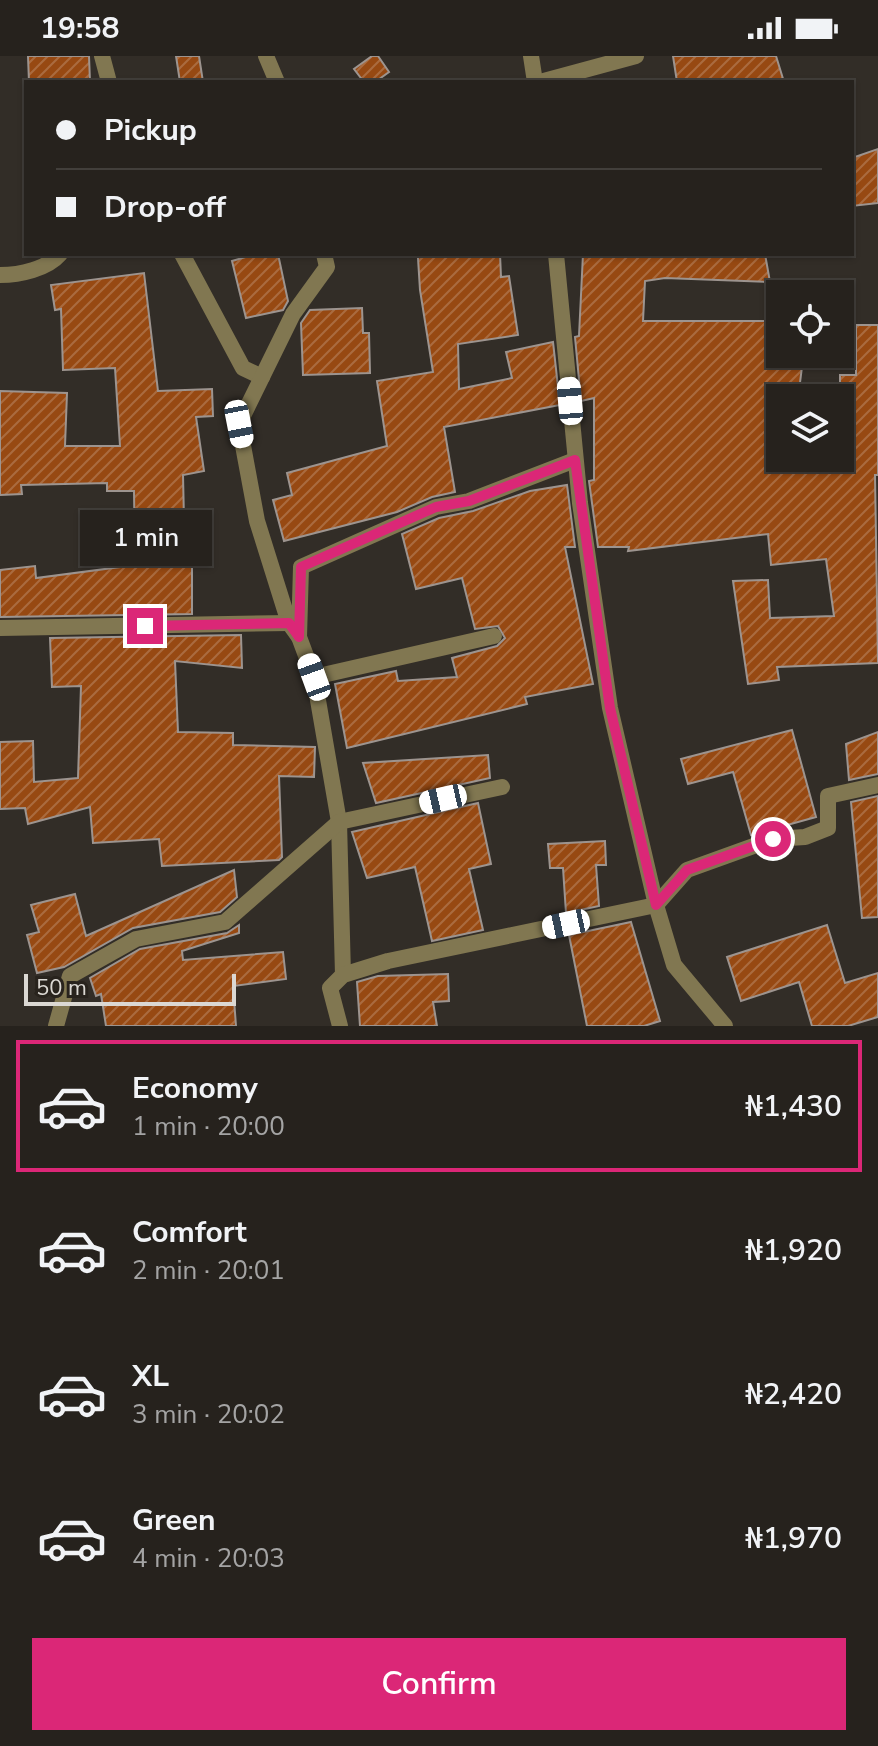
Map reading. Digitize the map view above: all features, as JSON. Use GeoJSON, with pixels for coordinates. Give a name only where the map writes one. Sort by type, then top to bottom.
{"type":"FeatureCollection","features":[{"type":"Feature","properties":{"kind":"street"},"geometry":{"type":"LineString","coordinates":[[102,56],[108,80]]}},
{"type":"Feature","properties":{"kind":"street"},"geometry":{"type":"LineString","coordinates":[[266,56],[276,80]]}},
{"type":"Feature","properties":{"kind":"street"},"geometry":{"type":"LineString","coordinates":[[531,56],[537,80]]}},
{"type":"Feature","properties":{"kind":"street"},"geometry":{"type":"LineString","coordinates":[[546,80],[636,56]]}},
{"type":"Feature","properties":{"kind":"street"},"geometry":{"type":"LineString","coordinates":[[0,275],[14,275],[53,262],[58,256]]}},
{"type":"Feature","properties":{"kind":"street"},"geometry":{"type":"LineString","coordinates":[[183,256],[243,368],[262,377]]}},
{"type":"Feature","properties":{"kind":"street"},"geometry":{"type":"LineString","coordinates":[[324,256],[327,267],[293,314],[239,424],[257,521],[294,630],[314,677],[339,822],[343,975]]}},
{"type":"Feature","properties":{"kind":"street"},"geometry":{"type":"LineString","coordinates":[[556,256],[575,460],[610,708],[656,905],[674,965],[725,1026]]}},
{"type":"Feature","properties":{"kind":"street"},"geometry":{"type":"LineString","coordinates":[[294,630],[301,567],[436,507],[469,501],[575,460]]}},
{"type":"Feature","properties":{"kind":"street"},"geometry":{"type":"LineString","coordinates":[[0,628],[294,630]]}},
{"type":"Feature","properties":{"kind":"street"},"geometry":{"type":"LineString","coordinates":[[314,677],[494,636]]}},
{"type":"Feature","properties":{"kind":"street"},"geometry":{"type":"LineString","coordinates":[[340,1026],[330,988],[343,975],[388,961],[656,905],[687,870],[773,839],[805,837],[828,828],[828,796],[878,785]]}},
{"type":"Feature","properties":{"kind":"street"},"geometry":{"type":"LineString","coordinates":[[56,1026],[70,976],[136,939],[225,922],[339,822],[502,787]]}},
{"type":"Feature","properties":{"kind":"building"},"geometry":{"type":"Polygon","coordinates":[[[28,56],[89,56],[90,80],[29,80],[28,56]]]}},
{"type":"Feature","properties":{"kind":"building"},"geometry":{"type":"Polygon","coordinates":[[[176,56],[199,56],[203,80],[180,80],[176,56]]]}},
{"type":"Feature","properties":{"kind":"building"},"geometry":{"type":"Polygon","coordinates":[[[372,56],[378,56],[389,72],[378,80],[362,80],[354,69],[372,56]]]}},
{"type":"Feature","properties":{"kind":"building"},"geometry":{"type":"Polygon","coordinates":[[[673,56],[776,56],[783,80],[677,80],[673,56]]]}},
{"type":"Feature","properties":{"kind":"building"},"geometry":{"type":"Polygon","coordinates":[[[878,149],[878,203],[854,206],[854,157],[878,149]]]}},
{"type":"Feature","properties":{"kind":"building"},"geometry":{"type":"Polygon","coordinates":[[[249,256],[278,256],[288,301],[283,310],[246,318],[232,261],[249,256]]]}},
{"type":"Feature","properties":{"kind":"building"},"geometry":{"type":"Polygon","coordinates":[[[500,256],[501,277],[509,276],[518,335],[458,344],[459,389],[512,378],[506,352],[553,342],[560,405],[444,427],[455,492],[432,497],[397,512],[284,541],[273,500],[292,495],[287,473],[387,446],[377,381],[433,372],[418,258],[500,256]]]}},
{"type":"Feature","properties":{"kind":"building"},"geometry":{"type":"Polygon","coordinates":[[[583,256],[765,256],[770,280],[766,282],[665,278],[645,281],[643,321],[766,321],[766,368],[802,368],[800,384],[766,384],[766,472],[854,472],[854,384],[840,384],[840,375],[856,375],[856,325],[878,325],[878,475],[875,475],[878,663],[777,667],[779,680],[748,684],[733,581],[768,580],[770,618],[834,616],[826,559],[771,565],[768,534],[628,551],[629,547],[598,547],[589,481],[594,480],[594,398],[581,401],[575,337],[579,336],[583,256]]]}},
{"type":"Feature","properties":{"kind":"building"},"geometry":{"type":"Polygon","coordinates":[[[144,273],[158,391],[212,389],[213,416],[196,417],[204,471],[183,475],[185,564],[192,564],[192,614],[0,617],[0,570],[35,566],[36,578],[135,565],[134,491],[107,491],[107,483],[21,485],[22,494],[0,495],[0,391],[67,393],[65,446],[120,446],[115,368],[63,370],[61,309],[55,310],[51,285],[144,273]]]}},
{"type":"Feature","properties":{"kind":"building"},"geometry":{"type":"Polygon","coordinates":[[[362,308],[363,333],[369,333],[370,373],[303,375],[301,323],[310,310],[362,308]]]}},
{"type":"Feature","properties":{"kind":"building"},"geometry":{"type":"Polygon","coordinates":[[[567,485],[575,547],[565,547],[593,684],[525,697],[527,704],[347,748],[335,684],[396,671],[398,681],[457,677],[452,658],[497,646],[505,638],[498,626],[475,629],[462,578],[416,589],[402,534],[439,518],[473,511],[530,491],[567,485]]]}},
{"type":"Feature","properties":{"kind":"building"},"geometry":{"type":"Polygon","coordinates":[[[241,635],[242,668],[175,661],[178,732],[233,733],[233,745],[315,747],[314,777],[279,776],[282,857],[279,860],[162,866],[159,839],[93,843],[90,807],[28,824],[25,808],[0,809],[0,742],[33,741],[34,782],[78,778],[81,686],[52,687],[50,638],[241,635]]]}},
{"type":"Feature","properties":{"kind":"building"},"geometry":{"type":"Polygon","coordinates":[[[792,730],[816,817],[751,835],[733,772],[688,784],[681,759],[792,730]]]}},
{"type":"Feature","properties":{"kind":"building"},"geometry":{"type":"Polygon","coordinates":[[[878,732],[878,774],[849,780],[846,744],[878,732]]]}},
{"type":"Feature","properties":{"kind":"building"},"geometry":{"type":"Polygon","coordinates":[[[488,755],[490,778],[376,803],[363,763],[488,755]]]}},
{"type":"Feature","properties":{"kind":"building"},"geometry":{"type":"Polygon","coordinates":[[[878,796],[878,917],[862,918],[851,802],[878,796]]]}},
{"type":"Feature","properties":{"kind":"building"},"geometry":{"type":"Polygon","coordinates":[[[478,803],[491,864],[469,869],[483,930],[432,941],[415,867],[367,878],[352,832],[478,803]]]}},
{"type":"Feature","properties":{"kind":"building"},"geometry":{"type":"Polygon","coordinates":[[[605,841],[606,865],[596,865],[599,906],[566,913],[563,868],[550,868],[548,844],[605,841]]]}},
{"type":"Feature","properties":{"kind":"building"},"geometry":{"type":"Polygon","coordinates":[[[234,870],[237,897],[220,912],[133,928],[64,967],[37,973],[27,935],[39,932],[31,905],[75,894],[86,936],[234,870]]]}},
{"type":"Feature","properties":{"kind":"building"},"geometry":{"type":"Polygon","coordinates":[[[631,922],[660,1021],[644,1026],[587,1026],[569,935],[631,922]]]}},
{"type":"Feature","properties":{"kind":"building"},"geometry":{"type":"Polygon","coordinates":[[[239,925],[239,933],[182,951],[183,960],[283,952],[286,979],[233,986],[236,1026],[106,1026],[101,994],[96,996],[90,978],[140,949],[227,933],[239,925]]]}},
{"type":"Feature","properties":{"kind":"building"},"geometry":{"type":"Polygon","coordinates":[[[827,925],[845,983],[878,973],[878,1017],[848,1026],[812,1026],[799,982],[741,1001],[727,957],[827,925]]]}},
{"type":"Feature","properties":{"kind":"building"},"geometry":{"type":"Polygon","coordinates":[[[448,974],[449,1001],[433,1002],[437,1026],[360,1026],[357,982],[378,976],[448,974]]]}},
{"type":"Feature","properties":{"kind":"route"},"geometry":{"type":"LineString","coordinates":[[145,626],[289,623],[299,637],[301,567],[436,507],[469,501],[575,460],[610,708],[656,905],[687,870],[773,839]]}}]}
